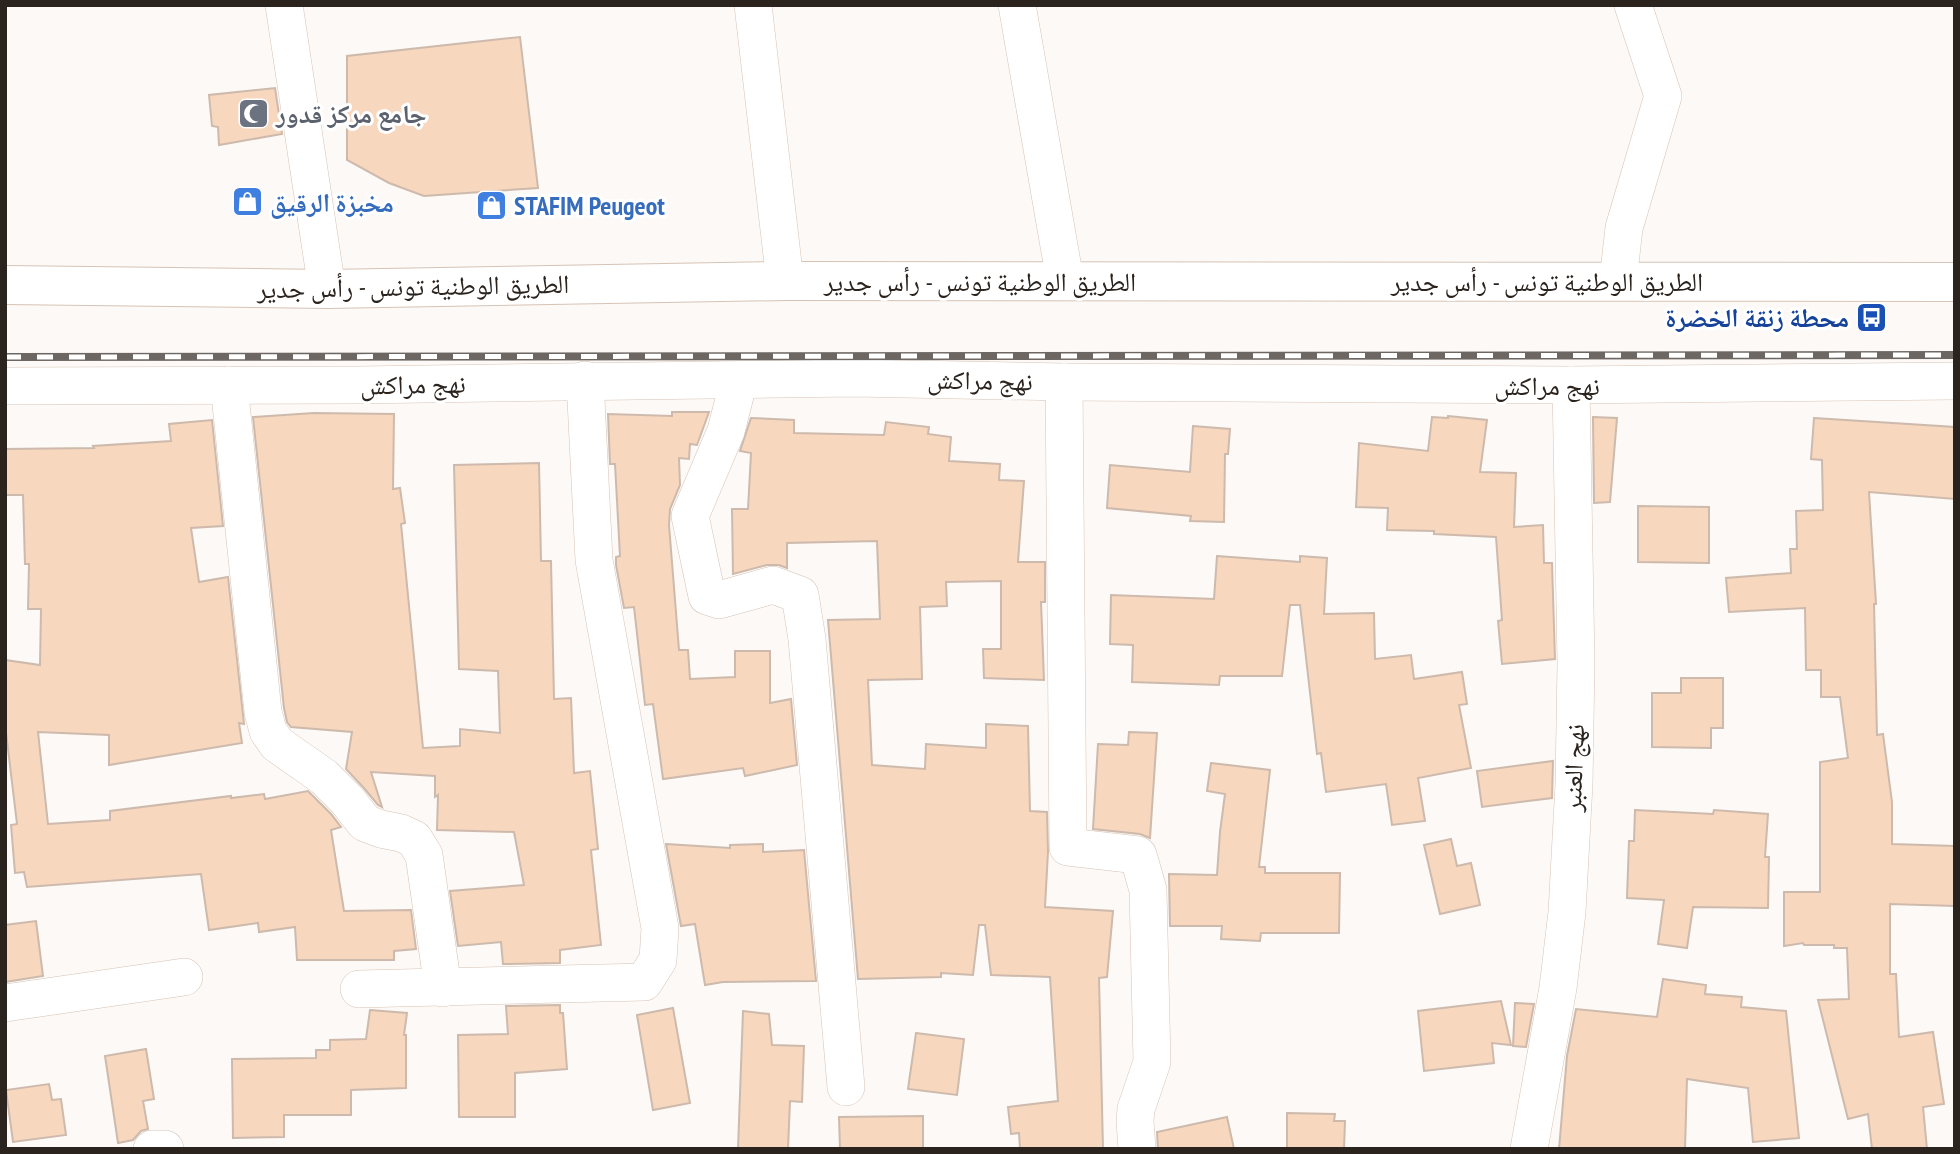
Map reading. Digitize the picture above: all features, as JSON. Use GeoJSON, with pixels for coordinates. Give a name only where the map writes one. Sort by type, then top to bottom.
{"type":"FeatureCollection","features":[{"type":"Feature","properties":{"kind":"main road","name":"الطريق الوطنية تونس - رأس جدير"},"geometry":{"type":"LineString","coordinates":[[5,285],[327,289],[785,281],[1955,282]]}},
{"type":"Feature","properties":{"kind":"street"},"geometry":{"type":"LineString","coordinates":[[284,5],[327,289]]}},
{"type":"Feature","properties":{"kind":"street"},"geometry":{"type":"LineString","coordinates":[[752,5],[785,281]]}},
{"type":"Feature","properties":{"kind":"street"},"geometry":{"type":"LineString","coordinates":[[1017,5],[1065,280]]}},
{"type":"Feature","properties":{"kind":"street"},"geometry":{"type":"LineString","coordinates":[[1618,281],[1625,228],[1663,96],[1633,5]]}},
{"type":"Feature","properties":{"kind":"street","name":"نهج مراكش"},"geometry":{"type":"LineString","coordinates":[[5,386],[357,385],[854,378],[1571,385],[1955,381]]}},
{"type":"Feature","properties":{"kind":"street"},"geometry":{"type":"LineString","coordinates":[[359,989],[644,982],[658,960],[660,928],[594,560],[585,380]]}},
{"type":"Feature","properties":{"kind":"street"},"geometry":{"type":"LineString","coordinates":[[739,380],[726,431],[690,516],[706,596],[719,600],[773,585],[800,595],[807,639],[846,1087]]}},
{"type":"Feature","properties":{"kind":"street"},"geometry":{"type":"LineString","coordinates":[[1064,382],[1069,847],[1138,855],[1148,890],[1152,1062],[1136,1110],[1137,1149]]}},
{"type":"Feature","properties":{"kind":"street"},"geometry":{"type":"LineString","coordinates":[[229,385],[263,712],[268,731],[277,744],[324,777],[365,823],[414,839],[424,855],[443,988]]}},
{"type":"Feature","properties":{"kind":"street","name":"نهج العنبر"},"geometry":{"type":"LineString","coordinates":[[1528,1149],[1558,988],[1567,912],[1574,784],[1576,663],[1571,385]]}},
{"type":"Feature","properties":{"kind":"street"},"geometry":{"type":"LineString","coordinates":[[5,1003],[184,977]]}},
{"type":"Feature","properties":{"kind":"street"},"geometry":{"type":"LineString","coordinates":[[152,1149],[165,1149]]}},
{"type":"Feature","properties":{"kind":"building"},"geometry":{"type":"Polygon","coordinates":[[[520,37],[538,188],[424,196],[389,183],[347,160],[347,56],[520,37]]]}},
{"type":"Feature","properties":{"kind":"building"},"geometry":{"type":"Polygon","coordinates":[[[275,88],[282,134],[219,145],[218,127],[212,126],[209,95],[275,88]]]}},
{"type":"Feature","properties":{"kind":"building"},"geometry":{"type":"Polygon","coordinates":[[[672,412],[709,412],[697,445],[690,444],[689,459],[679,458],[680,485],[670,509],[679,650],[688,650],[690,679],[735,677],[735,651],[770,651],[770,703],[791,699],[797,765],[745,776],[743,768],[663,779],[653,704],[645,705],[634,607],[624,608],[616,565],[616,557],[620,556],[615,464],[610,464],[608,414],[672,416],[672,412]]]}},
{"type":"Feature","properties":{"kind":"building"},"geometry":{"type":"Polygon","coordinates":[[[314,413],[394,414],[393,489],[400,488],[405,523],[401,524],[423,748],[460,746],[460,729],[500,733],[498,671],[459,669],[454,465],[539,463],[541,561],[551,561],[554,699],[571,698],[574,773],[590,771],[598,849],[591,850],[601,945],[560,950],[560,963],[503,964],[501,942],[458,946],[450,891],[524,885],[514,832],[437,830],[438,795],[435,797],[435,776],[371,772],[382,807],[346,769],[352,732],[291,727],[287,722],[253,417],[314,413]]]}},
{"type":"Feature","properties":{"kind":"building"},"geometry":{"type":"Polygon","coordinates":[[[1432,417],[1487,420],[1480,472],[1516,473],[1514,527],[1543,525],[1544,563],[1552,563],[1555,659],[1502,664],[1496,537],[1387,530],[1388,508],[1356,507],[1359,443],[1428,451],[1432,417]]]}},
{"type":"Feature","properties":{"kind":"building"},"geometry":{"type":"Polygon","coordinates":[[[1593,417],[1617,418],[1610,502],[1594,503],[1593,417]]]}},
{"type":"Feature","properties":{"kind":"building"},"geometry":{"type":"Polygon","coordinates":[[[751,418],[794,420],[794,433],[884,435],[886,422],[929,427],[928,434],[951,437],[949,461],[1000,464],[999,480],[1024,481],[1018,562],[1045,562],[1045,602],[1041,602],[1044,680],[984,678],[983,649],[1001,649],[1001,581],[946,582],[947,606],[920,607],[922,679],[868,680],[872,765],[925,769],[926,744],[986,748],[986,724],[1028,726],[1030,811],[1047,812],[1045,907],[1113,911],[1107,977],[1099,978],[1103,1149],[1020,1149],[1019,1133],[1011,1134],[1008,1107],[1058,1101],[1050,977],[991,975],[985,925],[979,925],[973,975],[941,973],[941,977],[858,979],[828,620],[880,619],[877,541],[787,543],[787,568],[767,565],[733,574],[732,509],[748,509],[751,453],[740,451],[751,418]]]}},
{"type":"Feature","properties":{"kind":"building"},"geometry":{"type":"Polygon","coordinates":[[[1814,418],[1955,427],[1955,499],[1869,492],[1876,604],[1877,735],[1883,734],[1892,802],[1892,844],[1955,846],[1955,906],[1890,904],[1890,974],[1896,974],[1899,1037],[1933,1032],[1944,1104],[1923,1107],[1927,1149],[1872,1149],[1868,1114],[1848,1119],[1818,1000],[1849,999],[1847,948],[1803,943],[1784,946],[1784,892],[1820,892],[1820,762],[1848,758],[1840,697],[1821,697],[1821,670],[1806,670],[1805,608],[1729,612],[1726,578],[1791,573],[1790,549],[1797,549],[1796,511],[1823,510],[1822,460],[1811,459],[1814,418]]]}},
{"type":"Feature","properties":{"kind":"building"},"geometry":{"type":"Polygon","coordinates":[[[212,420],[223,526],[191,528],[199,582],[228,577],[244,724],[239,723],[242,743],[109,765],[109,735],[38,732],[48,824],[110,820],[110,811],[231,796],[264,794],[265,799],[308,791],[341,827],[331,830],[344,911],[411,910],[416,949],[394,951],[394,960],[297,960],[295,927],[259,932],[258,923],[209,930],[201,874],[27,887],[24,872],[15,873],[11,825],[17,824],[5,724],[5,660],[40,665],[41,609],[28,609],[29,564],[25,564],[23,495],[5,495],[5,449],[94,448],[93,446],[171,441],[169,424],[212,420]]]}},
{"type":"Feature","properties":{"kind":"building"},"geometry":{"type":"Polygon","coordinates":[[[1193,426],[1230,429],[1228,454],[1225,454],[1224,522],[1190,521],[1191,516],[1107,508],[1110,465],[1190,472],[1193,426]]]}},
{"type":"Feature","properties":{"kind":"building"},"geometry":{"type":"Polygon","coordinates":[[[1638,506],[1709,507],[1709,563],[1638,562],[1638,506]]]}},
{"type":"Feature","properties":{"kind":"building"},"geometry":{"type":"Polygon","coordinates":[[[1217,556],[1300,562],[1300,556],[1327,558],[1324,614],[1374,613],[1375,659],[1411,655],[1414,679],[1462,672],[1467,704],[1459,705],[1471,768],[1418,778],[1425,821],[1392,825],[1386,784],[1326,792],[1321,753],[1317,754],[1300,605],[1290,605],[1282,676],[1220,676],[1219,685],[1132,682],[1133,645],[1110,644],[1111,595],[1214,599],[1217,556]]]}},
{"type":"Feature","properties":{"kind":"building"},"geometry":{"type":"Polygon","coordinates":[[[1681,678],[1723,678],[1723,728],[1711,728],[1711,748],[1652,747],[1652,693],[1681,693],[1681,678]]]}},
{"type":"Feature","properties":{"kind":"building"},"geometry":{"type":"Polygon","coordinates":[[[1129,732],[1157,733],[1150,838],[1140,834],[1093,829],[1098,744],[1128,745],[1129,732]]]}},
{"type":"Feature","properties":{"kind":"building"},"geometry":{"type":"Polygon","coordinates":[[[1553,761],[1552,798],[1482,807],[1477,771],[1553,761]]]}},
{"type":"Feature","properties":{"kind":"building"},"geometry":{"type":"Polygon","coordinates":[[[1211,763],[1270,770],[1259,867],[1265,867],[1265,873],[1340,873],[1339,933],[1261,933],[1260,941],[1221,939],[1222,926],[1170,926],[1169,874],[1217,875],[1225,794],[1207,791],[1211,763]]]}},
{"type":"Feature","properties":{"kind":"building"},"geometry":{"type":"Polygon","coordinates":[[[1635,810],[1713,814],[1714,810],[1768,814],[1765,857],[1769,857],[1768,908],[1693,907],[1687,948],[1658,944],[1664,900],[1627,898],[1629,841],[1634,841],[1635,810]]]}},
{"type":"Feature","properties":{"kind":"building"},"geometry":{"type":"Polygon","coordinates":[[[1451,839],[1457,866],[1471,863],[1480,905],[1440,914],[1424,845],[1451,839]]]}},
{"type":"Feature","properties":{"kind":"building"},"geometry":{"type":"Polygon","coordinates":[[[666,844],[730,848],[730,845],[763,844],[763,852],[804,850],[816,981],[723,982],[705,985],[695,924],[681,926],[666,844]]]}},
{"type":"Feature","properties":{"kind":"building"},"geometry":{"type":"Polygon","coordinates":[[[36,921],[43,976],[5,982],[5,925],[36,921]]]}},
{"type":"Feature","properties":{"kind":"building"},"geometry":{"type":"Polygon","coordinates":[[[1663,979],[1706,985],[1705,994],[1742,997],[1741,1007],[1786,1011],[1799,1138],[1753,1142],[1748,1088],[1687,1079],[1685,1149],[1559,1149],[1567,1056],[1576,1009],[1657,1017],[1663,979]]]}},
{"type":"Feature","properties":{"kind":"building"},"geometry":{"type":"Polygon","coordinates":[[[1501,1001],[1511,1045],[1492,1043],[1494,1063],[1424,1071],[1418,1011],[1501,1001]]]}},
{"type":"Feature","properties":{"kind":"building"},"geometry":{"type":"Polygon","coordinates":[[[1515,1003],[1534,1004],[1526,1047],[1513,1046],[1515,1003]]]}},
{"type":"Feature","properties":{"kind":"building"},"geometry":{"type":"Polygon","coordinates":[[[560,1005],[560,1013],[563,1013],[567,1069],[515,1073],[515,1117],[459,1117],[458,1035],[508,1034],[506,1006],[560,1005]]]}},
{"type":"Feature","properties":{"kind":"building"},"geometry":{"type":"Polygon","coordinates":[[[673,1008],[690,1103],[653,1110],[637,1015],[673,1008]]]}},
{"type":"Feature","properties":{"kind":"building"},"geometry":{"type":"Polygon","coordinates":[[[370,1010],[407,1013],[404,1035],[406,1088],[351,1090],[351,1115],[284,1115],[284,1137],[233,1138],[232,1059],[316,1058],[316,1050],[330,1050],[330,1040],[366,1039],[370,1010]]]}},
{"type":"Feature","properties":{"kind":"building"},"geometry":{"type":"Polygon","coordinates":[[[743,1011],[769,1014],[772,1045],[804,1046],[802,1102],[790,1101],[788,1149],[738,1149],[743,1011]]]}},
{"type":"Feature","properties":{"kind":"building"},"geometry":{"type":"Polygon","coordinates":[[[916,1033],[964,1039],[957,1095],[908,1089],[916,1033]]]}},
{"type":"Feature","properties":{"kind":"building"},"geometry":{"type":"Polygon","coordinates":[[[146,1049],[154,1099],[143,1101],[148,1129],[141,1131],[133,1140],[118,1143],[105,1056],[146,1049]]]}},
{"type":"Feature","properties":{"kind":"building"},"geometry":{"type":"Polygon","coordinates":[[[49,1084],[52,1100],[61,1099],[66,1135],[13,1142],[6,1090],[49,1084]]]}},
{"type":"Feature","properties":{"kind":"building"},"geometry":{"type":"Polygon","coordinates":[[[1287,1113],[1335,1114],[1334,1121],[1345,1121],[1344,1149],[1287,1149],[1287,1113]]]}},
{"type":"Feature","properties":{"kind":"building"},"geometry":{"type":"Polygon","coordinates":[[[923,1116],[923,1149],[840,1149],[839,1117],[923,1116]]]}},
{"type":"Feature","properties":{"kind":"building"},"geometry":{"type":"Polygon","coordinates":[[[1227,1117],[1234,1149],[1158,1149],[1157,1132],[1227,1117]]]}},
{"type":"Feature","properties":{"kind":"railway"},"geometry":{"type":"LineString","coordinates":[[5,357],[1955,355]]}},
{"type":"Feature","properties":{"kind":"place","name":"جامع مركز قدور"},"geometry":{"type":"Point","coordinates":[253,113]}},
{"type":"Feature","properties":{"kind":"place","name":"مخبزة الرقيق"},"geometry":{"type":"Point","coordinates":[247,202]}},
{"type":"Feature","properties":{"kind":"place","name":"STAFIM Peugeot"},"geometry":{"type":"Point","coordinates":[491,205]}},
{"type":"Feature","properties":{"kind":"place","name":"محطة زنقة الخضرة"},"geometry":{"type":"Point","coordinates":[1872,317]}}]}
